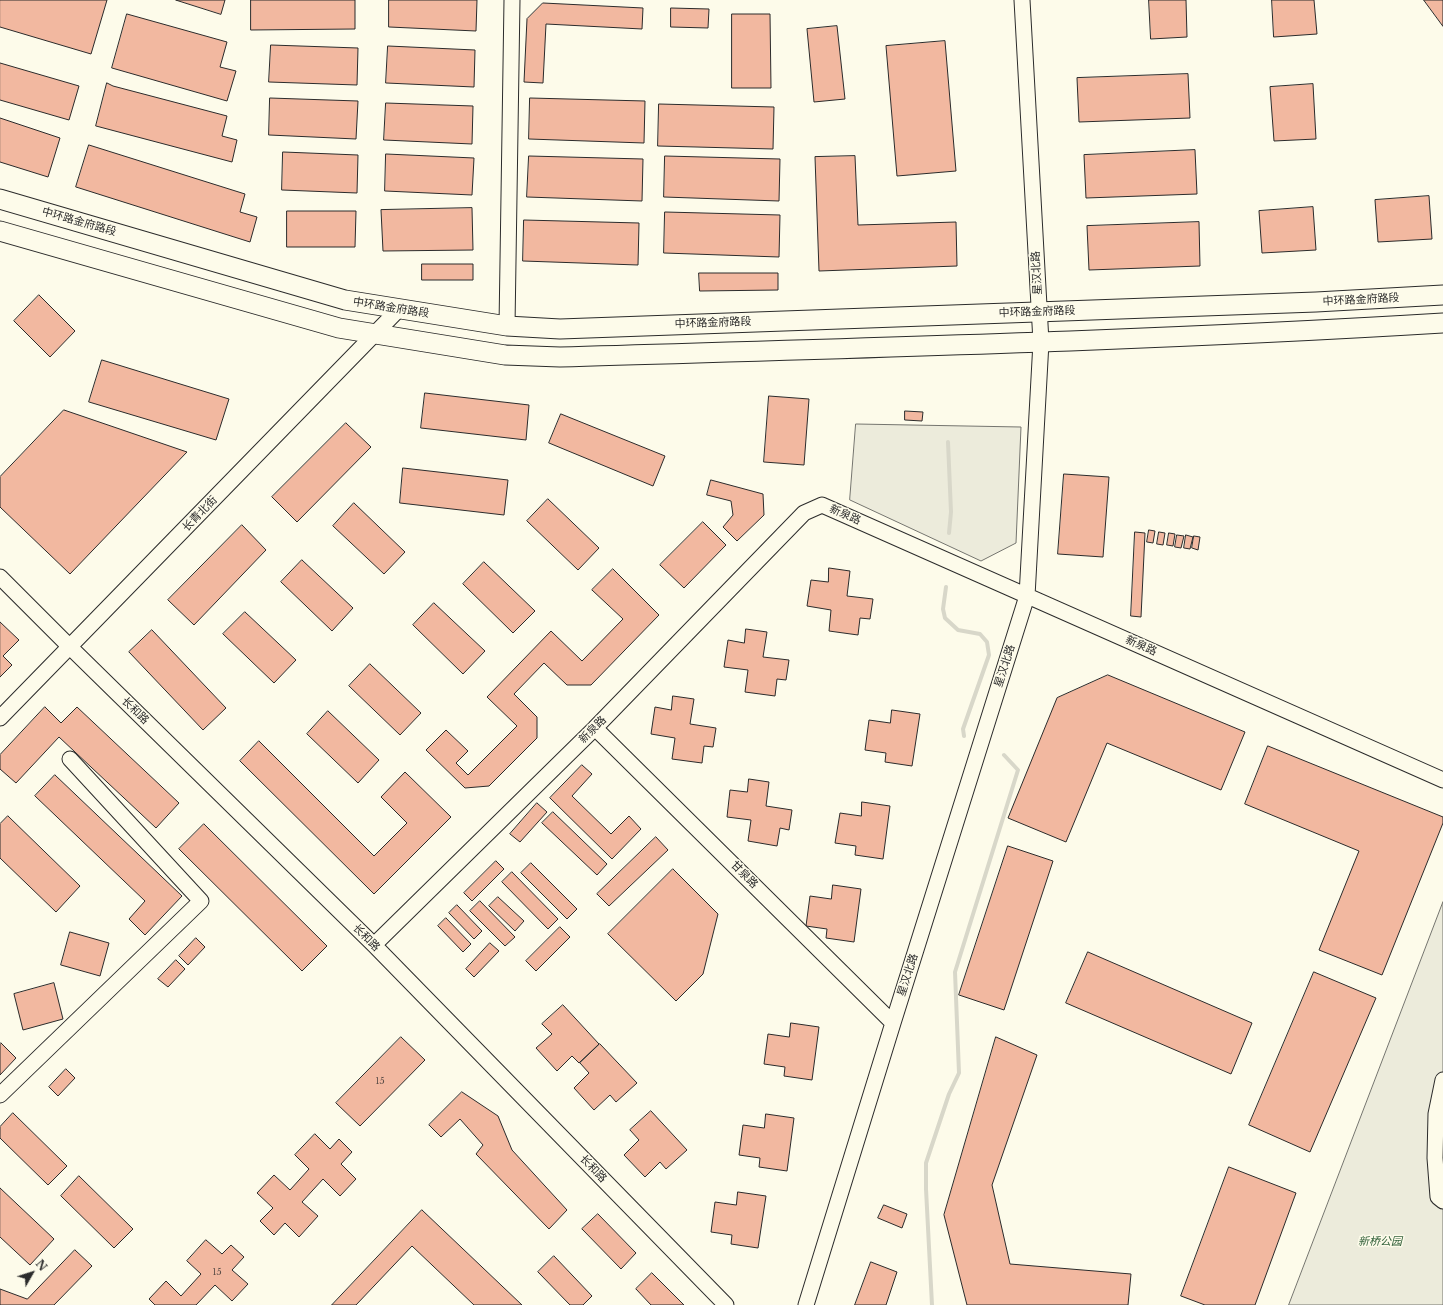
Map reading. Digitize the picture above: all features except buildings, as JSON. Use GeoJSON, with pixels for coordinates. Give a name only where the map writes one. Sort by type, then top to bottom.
{"type":"FeatureCollection","features":[{"type":"Feature","properties":{"kind":"main road","name":"中环路金府路段"},"geometry":{"type":"LineString","coordinates":[[0,199],[345,300],[507,326],[560,329],[1316,302],[1443,295]]}},
{"type":"Feature","properties":{"kind":"main road"},"geometry":{"type":"LineString","coordinates":[[0,231],[339,328],[505,355],[560,357],[1042,342],[1443,323]]}},
{"type":"Feature","properties":{"kind":"street"},"geometry":{"type":"LineString","coordinates":[[507,326],[512,0]]}},
{"type":"Feature","properties":{"kind":"street","name":"星汉北路"},"geometry":{"type":"LineString","coordinates":[[806,1305],[892,1023],[1027,596],[1042,342],[1039,312],[1022,0]]}},
{"type":"Feature","properties":{"kind":"street","name":"长青北街"},"geometry":{"type":"LineString","coordinates":[[0,718],[399,309]]}},
{"type":"Feature","properties":{"kind":"street","name":"新泉路"},"geometry":{"type":"LineString","coordinates":[[374,945],[595,728],[804,512],[822,505],[1443,780]]}},
{"type":"Feature","properties":{"kind":"street","name":"长和路"},"geometry":{"type":"LineString","coordinates":[[0,577],[374,945],[726,1305]]}},
{"type":"Feature","properties":{"kind":"street","name":"甘泉路"},"geometry":{"type":"LineString","coordinates":[[595,728],[892,1023]]}},
{"type":"Feature","properties":{"kind":"street"},"geometry":{"type":"LineString","coordinates":[[0,1095],[201,901],[70,759]]}},
{"type":"Feature","properties":{"kind":"street"},"geometry":{"type":"LineString","coordinates":[[1443,1080],[1436,1114],[1435,1158],[1438,1197],[1443,1201]]}},
{"type":"Feature","properties":{"kind":"green space"},"geometry":{"type":"Polygon","coordinates":[[[856,424],[1021,427],[1016,543],[981,561],[850,500],[856,424]]]}},
{"type":"Feature","properties":{"kind":"green space","name":"新桥公园"},"geometry":{"type":"Polygon","coordinates":[[[1443,902],[1443,1305],[1289,1305],[1443,902]]]}},
{"type":"Feature","properties":{"kind":"waterway"},"geometry":{"type":"LineString","coordinates":[[948,442],[951,512],[949,533]]}},
{"type":"Feature","properties":{"kind":"waterway"},"geometry":{"type":"LineString","coordinates":[[946,587],[943,609],[945,618],[958,630],[980,634],[987,642],[989,655],[963,729],[964,736]]}},
{"type":"Feature","properties":{"kind":"waterway"},"geometry":{"type":"LineString","coordinates":[[932,1305],[926,1163],[949,1094],[959,1073],[955,972],[1018,770],[1004,755]]}}]}
